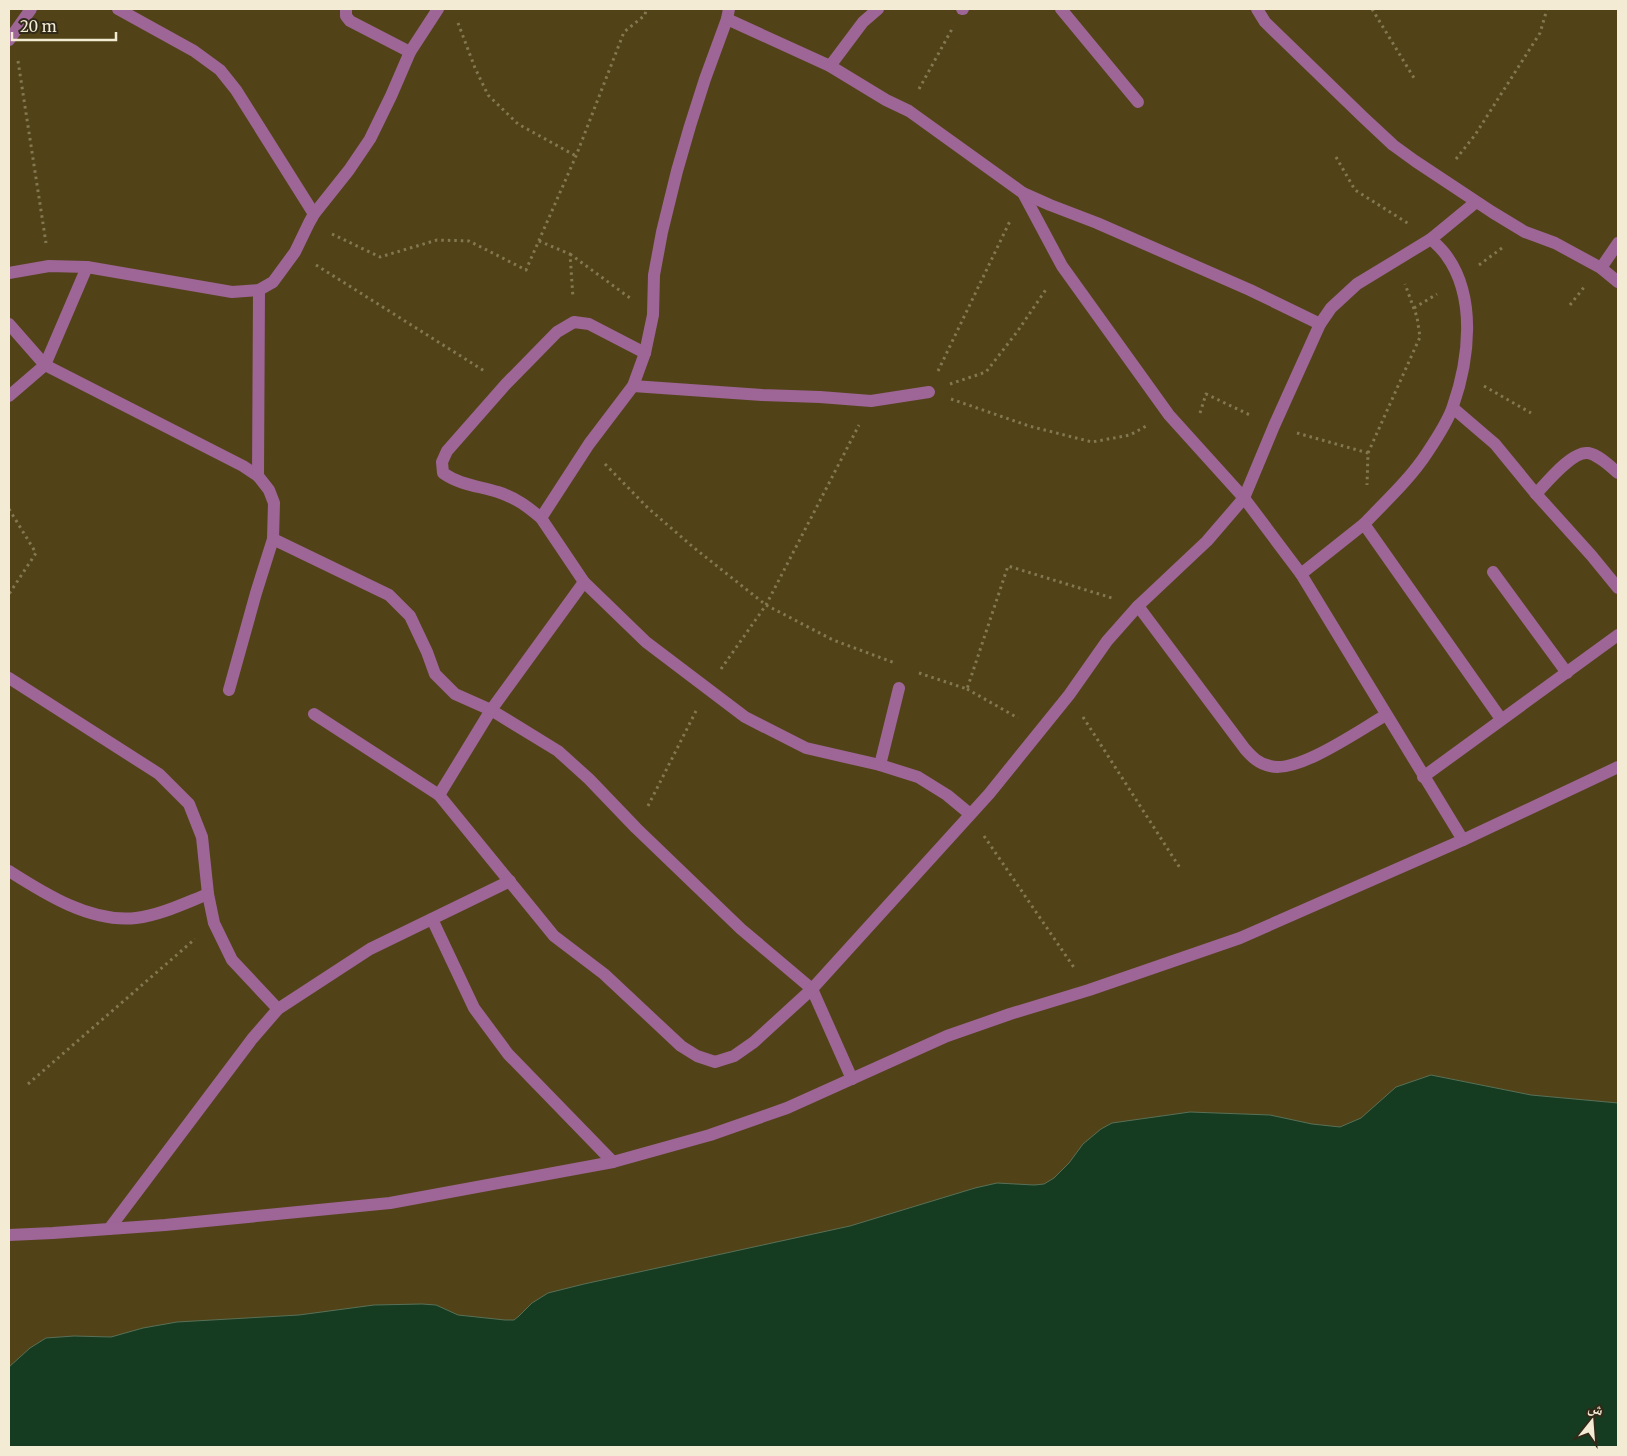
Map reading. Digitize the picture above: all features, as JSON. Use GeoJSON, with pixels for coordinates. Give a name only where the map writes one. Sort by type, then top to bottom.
{"type":"FeatureCollection","features":[{"type":"Feature","properties":{"kind":"street"},"geometry":{"type":"LineString","coordinates":[[12,35],[31,9]]}},
{"type":"Feature","properties":{"kind":"street"},"geometry":{"type":"LineString","coordinates":[[118,9],[194,51],[220,70],[236,90],[312,218]]}},
{"type":"Feature","properties":{"kind":"street"},"geometry":{"type":"LineString","coordinates":[[346,9],[346,16],[350,21],[410,52]]}},
{"type":"Feature","properties":{"kind":"street"},"geometry":{"type":"LineString","coordinates":[[9,273],[49,266],[87,267],[232,292],[259,290],[273,282],[295,252],[312,218],[370,139],[410,52],[438,9]]}},
{"type":"Feature","properties":{"kind":"street"},"geometry":{"type":"LineString","coordinates":[[830,66],[863,22],[878,9]]}},
{"type":"Feature","properties":{"kind":"street"},"geometry":{"type":"LineString","coordinates":[[1061,9],[1138,102]]}},
{"type":"Feature","properties":{"kind":"street"},"geometry":{"type":"LineString","coordinates":[[1257,9],[1265,22],[1394,145],[1415,162],[1525,232],[1555,243],[1601,268],[1618,282]]}},
{"type":"Feature","properties":{"kind":"street"},"geometry":{"type":"LineString","coordinates":[[541,518],[589,444],[633,386],[645,354],[653,316],[654,275],[662,232],[677,171],[705,79],[728,14],[830,66],[886,100],[909,111],[1023,193],[1097,222],[1250,290],[1320,324]]}},
{"type":"Feature","properties":{"kind":"street"},"geometry":{"type":"LineString","coordinates":[[1023,193],[1062,266],[1168,415],[1244,498],[1301,574],[1463,840]]}},
{"type":"Feature","properties":{"kind":"street"},"geometry":{"type":"LineString","coordinates":[[314,714],[439,795],[554,936],[585,958],[681,1046],[697,1056],[715,1062],[734,1056],[754,1042],[812,989],[970,814],[1041,731],[1107,641],[1138,606],[1207,541],[1244,498],[1320,324],[1331,308],[1357,284],[1430,239],[1476,202]]}},
{"type":"Feature","properties":{"kind":"street"},"geometry":{"type":"LineString","coordinates":[[1301,574],[1364,524],[1414,471],[1453,408],[1467,343],[1467,313],[1460,281],[1447,256],[1430,239]]}},
{"type":"Feature","properties":{"kind":"street"},"geometry":{"type":"LineString","coordinates":[[1601,268],[1618,243]]}},
{"type":"Feature","properties":{"kind":"street"},"geometry":{"type":"LineString","coordinates":[[9,396],[45,365],[87,267]]}},
{"type":"Feature","properties":{"kind":"street"},"geometry":{"type":"LineString","coordinates":[[258,476],[259,290]]}},
{"type":"Feature","properties":{"kind":"street"},"geometry":{"type":"LineString","coordinates":[[645,354],[589,324],[574,322],[557,332],[506,384],[447,451],[442,462],[443,473],[454,481],[499,493],[524,503],[541,518],[584,582],[646,642],[745,717],[806,748],[880,765],[918,777],[947,794],[970,814]]}},
{"type":"Feature","properties":{"kind":"street"},"geometry":{"type":"LineString","coordinates":[[9,324],[45,365],[243,466],[258,476],[270,490],[274,503],[273,539],[229,690]]}},
{"type":"Feature","properties":{"kind":"street"},"geometry":{"type":"LineString","coordinates":[[633,386],[871,401],[928,392]]}},
{"type":"Feature","properties":{"kind":"street"},"geometry":{"type":"LineString","coordinates":[[1453,408],[1495,444],[1536,494],[1592,555],[1618,588]]}},
{"type":"Feature","properties":{"kind":"street"},"geometry":{"type":"LineString","coordinates":[[1536,494],[1569,461],[1580,454],[1589,453],[1599,457],[1618,473]]}},
{"type":"Feature","properties":{"kind":"street"},"geometry":{"type":"LineString","coordinates":[[1364,524],[1501,720]]}},
{"type":"Feature","properties":{"kind":"street"},"geometry":{"type":"LineString","coordinates":[[273,539],[389,595],[410,616],[435,674],[455,694],[491,710],[558,752],[589,779],[636,828],[741,929],[812,989],[852,1079]]}},
{"type":"Feature","properties":{"kind":"street"},"geometry":{"type":"LineString","coordinates":[[1493,572],[1567,673]]}},
{"type":"Feature","properties":{"kind":"street"},"geometry":{"type":"LineString","coordinates":[[439,795],[491,710],[584,582]]}},
{"type":"Feature","properties":{"kind":"street"},"geometry":{"type":"LineString","coordinates":[[1138,606],[1245,749],[1256,760],[1272,767],[1288,766],[1307,760],[1386,715]]}},
{"type":"Feature","properties":{"kind":"street"},"geometry":{"type":"LineString","coordinates":[[1423,776],[1618,635]]}},
{"type":"Feature","properties":{"kind":"street"},"geometry":{"type":"LineString","coordinates":[[9,678],[159,774],[189,804],[202,837],[208,894],[214,923],[232,960],[278,1009]]}},
{"type":"Feature","properties":{"kind":"street"},"geometry":{"type":"LineString","coordinates":[[880,765],[900,688]]}},
{"type":"Feature","properties":{"kind":"street"},"geometry":{"type":"LineString","coordinates":[[9,1235],[166,1225],[390,1203],[613,1162],[710,1135],[787,1108],[948,1036],[1240,938],[1463,840],[1618,767]]}},
{"type":"Feature","properties":{"kind":"street"},"geometry":{"type":"LineString","coordinates":[[9,871],[69,906],[104,916],[135,918],[169,910],[208,894]]}},
{"type":"Feature","properties":{"kind":"street"},"geometry":{"type":"LineString","coordinates":[[109,1229],[252,1038],[278,1009],[370,949],[510,881]]}},
{"type":"Feature","properties":{"kind":"street"},"geometry":{"type":"LineString","coordinates":[[432,919],[474,1008],[508,1054],[613,1162]]}},
{"type":"Feature","properties":{"kind":"path"},"geometry":{"type":"LineString","coordinates":[[312,218],[380,257],[437,240],[469,241],[526,270],[576,156],[624,32],[645,15],[646,9]]}},
{"type":"Feature","properties":{"kind":"path"},"geometry":{"type":"LineString","coordinates":[[909,111],[923,81],[963,9]]}},
{"type":"Feature","properties":{"kind":"path"},"geometry":{"type":"LineString","coordinates":[[1372,9],[1414,78]]}},
{"type":"Feature","properties":{"kind":"path"},"geometry":{"type":"LineString","coordinates":[[1441,178],[1475,135],[1540,33],[1547,9]]}},
{"type":"Feature","properties":{"kind":"path"},"geometry":{"type":"LineString","coordinates":[[455,16],[463,32],[475,68],[488,95],[518,124],[576,156]]}},
{"type":"Feature","properties":{"kind":"path"},"geometry":{"type":"LineString","coordinates":[[12,35],[17,52],[49,266]]}},
{"type":"Feature","properties":{"kind":"path"},"geometry":{"type":"LineString","coordinates":[[1336,157],[1356,190],[1430,239]]}},
{"type":"Feature","properties":{"kind":"path"},"geometry":{"type":"LineString","coordinates":[[928,392],[1023,193]]}},
{"type":"Feature","properties":{"kind":"path"},"geometry":{"type":"LineString","coordinates":[[539,241],[570,254],[653,316]]}},
{"type":"Feature","properties":{"kind":"path"},"geometry":{"type":"LineString","coordinates":[[295,252],[506,384]]}},
{"type":"Feature","properties":{"kind":"path"},"geometry":{"type":"LineString","coordinates":[[570,254],[574,322]]}},
{"type":"Feature","properties":{"kind":"path"},"geometry":{"type":"LineString","coordinates":[[1368,453],[1420,337],[1414,308],[1404,282],[1393,263]]}},
{"type":"Feature","properties":{"kind":"path"},"geometry":{"type":"LineString","coordinates":[[928,392],[986,372],[1017,332],[1062,266]]}},
{"type":"Feature","properties":{"kind":"path"},"geometry":{"type":"LineString","coordinates":[[1462,373],[1531,413]]}},
{"type":"Feature","properties":{"kind":"path"},"geometry":{"type":"LineString","coordinates":[[928,392],[1029,426],[1092,442],[1130,435],[1168,415]]}},
{"type":"Feature","properties":{"kind":"path"},"geometry":{"type":"LineString","coordinates":[[636,828],[708,689],[766,605],[871,401]]}},
{"type":"Feature","properties":{"kind":"path"},"geometry":{"type":"LineString","coordinates":[[589,444],[609,468],[648,508],[693,547],[766,605],[833,640],[900,666]]}},
{"type":"Feature","properties":{"kind":"path"},"geometry":{"type":"LineString","coordinates":[[9,509],[36,553],[9,594]]}},
{"type":"Feature","properties":{"kind":"path"},"geometry":{"type":"LineString","coordinates":[[966,689],[1008,566],[1138,606]]}},
{"type":"Feature","properties":{"kind":"path"},"geometry":{"type":"LineString","coordinates":[[917,672],[966,689],[1041,731]]}},
{"type":"Feature","properties":{"kind":"path"},"geometry":{"type":"LineString","coordinates":[[1069,695],[1180,868]]}},
{"type":"Feature","properties":{"kind":"path"},"geometry":{"type":"LineString","coordinates":[[970,814],[1089,990]]}},
{"type":"Feature","properties":{"kind":"path"},"geometry":{"type":"LineString","coordinates":[[28,1084],[214,923]]}},
{"type":"Feature","properties":{"kind":"shaded area"},"geometry":{"type":"Polygon","coordinates":[[[1431,1075],[1531,1095],[1618,1103],[1618,1447],[9,1447],[9,1367],[30,1348],[46,1338],[74,1336],[111,1337],[143,1328],[177,1322],[299,1315],[374,1305],[436,1305],[458,1315],[514,1320],[532,1303],[548,1293],[850,1226],[997,1183],[1044,1184],[1054,1178],[1069,1163],[1083,1144],[1101,1129],[1112,1123],[1190,1112],[1270,1115],[1312,1124],[1340,1127],[1361,1118],[1396,1087],[1431,1075]]]}}]}
